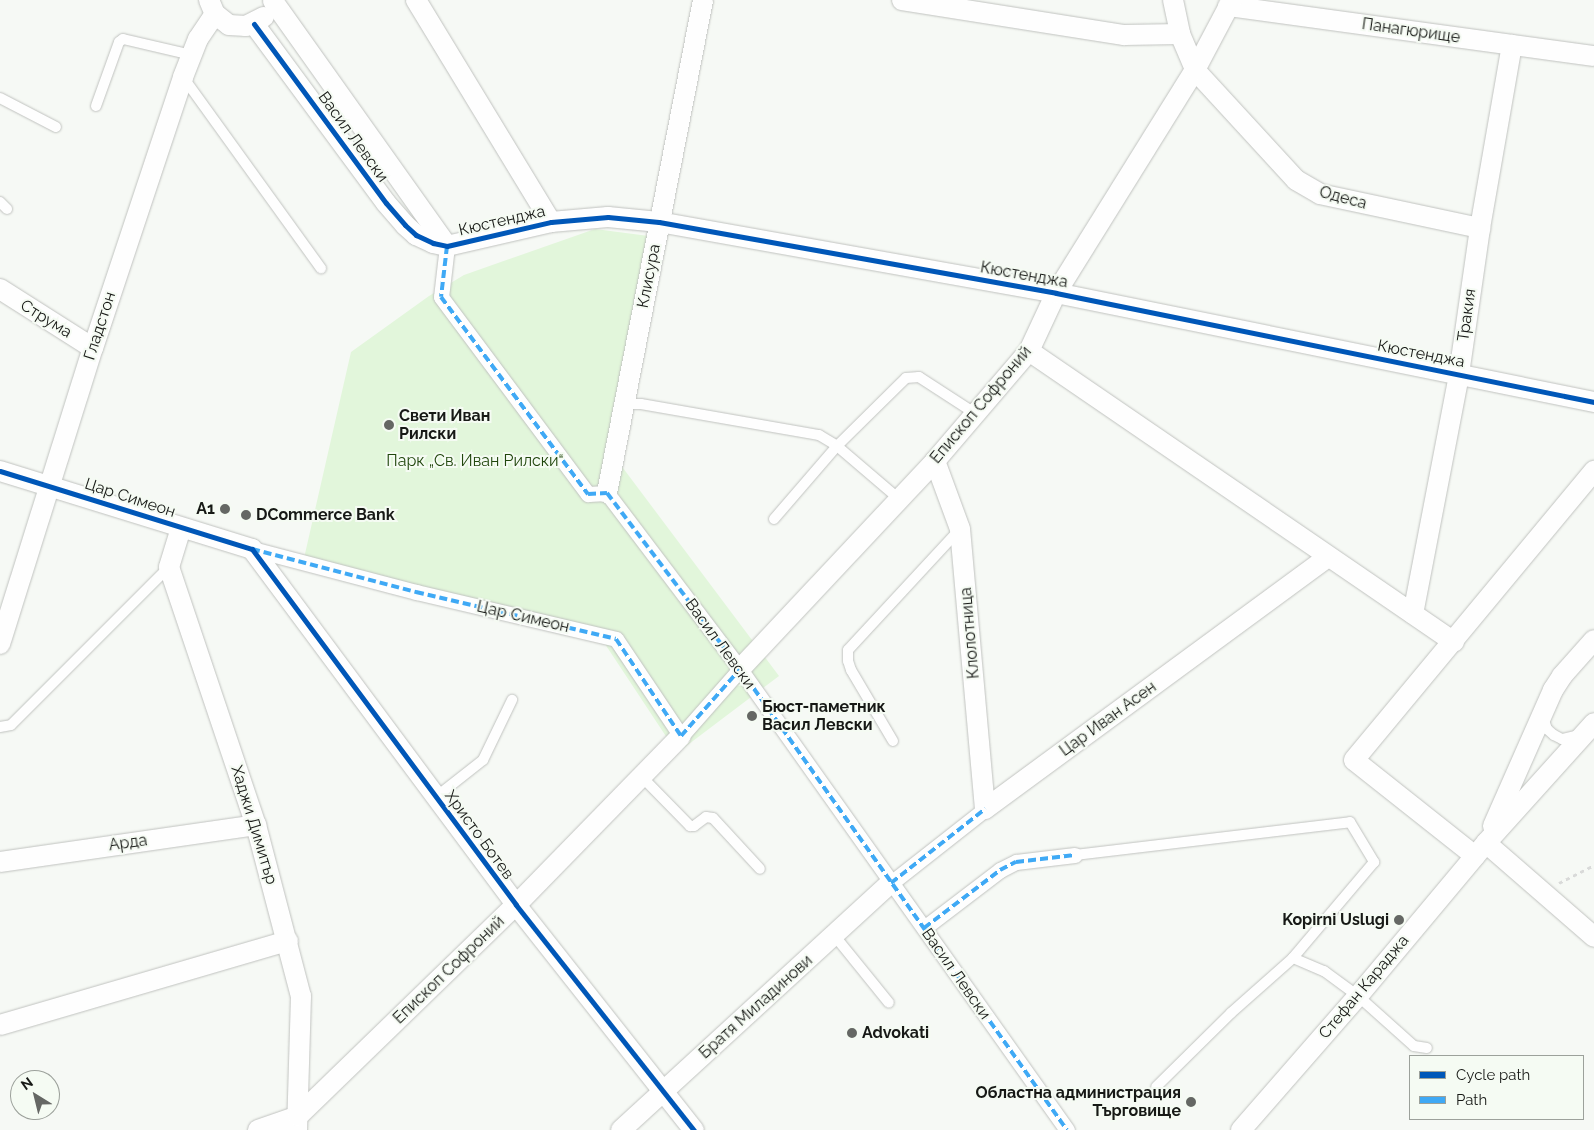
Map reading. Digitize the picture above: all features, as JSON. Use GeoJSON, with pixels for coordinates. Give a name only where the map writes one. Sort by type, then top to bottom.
{"type":"FeatureCollection","features":[{"type":"Feature","properties":{"kind":"street"},"geometry":{"type":"LineString","coordinates":[[416,0],[551,222]]}},
{"type":"Feature","properties":{"kind":"street","name":"Клисура"},"geometry":{"type":"LineString","coordinates":[[607,493],[703,0]]}},
{"type":"Feature","properties":{"kind":"street"},"geometry":{"type":"LineString","coordinates":[[902,0],[1124,35],[1180,34]]}},
{"type":"Feature","properties":{"kind":"street","name":"Одеса"},"geometry":{"type":"LineString","coordinates":[[1173,0],[1180,34],[1195,70],[1296,180],[1320,194],[1480,228]]}},
{"type":"Feature","properties":{"kind":"street","name":"Панагюрище"},"geometry":{"type":"LineString","coordinates":[[1230,3],[1594,56]]}},
{"type":"Feature","properties":{"kind":"street","name":"Епископ Софроний"},"geometry":{"type":"LineString","coordinates":[[740,669],[936,461],[1028,352],[1056,293],[1195,70],[1230,3]]}},
{"type":"Feature","properties":{"kind":"street"},"geometry":{"type":"LineString","coordinates":[[212,7],[228,25],[237,27],[271,7]]}},
{"type":"Feature","properties":{"kind":"street","name":"Гладстон"},"geometry":{"type":"LineString","coordinates":[[0,644],[93,348],[183,77],[212,7]]}},
{"type":"Feature","properties":{"kind":"street","name":"Васил Левски"},"geometry":{"type":"LineString","coordinates":[[271,7],[447,246]]}},
{"type":"Feature","properties":{"kind":"street","name":"Васил Левски"},"geometry":{"type":"LineString","coordinates":[[271,7],[395,214],[416,235],[433,244],[447,246]]}},
{"type":"Feature","properties":{"kind":"street","name":"Тракия"},"geometry":{"type":"LineString","coordinates":[[1413,614],[1458,374],[1480,228],[1512,45]]}},
{"type":"Feature","properties":{"kind":"street","name":"Кюстенджа"},"geometry":{"type":"LineString","coordinates":[[447,246],[551,222],[608,217],[659,222],[1056,293],[1594,402]]}},
{"type":"Feature","properties":{"kind":"street"},"geometry":{"type":"LineString","coordinates":[[447,246],[441,297],[588,494],[607,493]]}},
{"type":"Feature","properties":{"kind":"street","name":"Струма"},"geometry":{"type":"LineString","coordinates":[[0,290],[93,348]]}},
{"type":"Feature","properties":{"kind":"street"},"geometry":{"type":"LineString","coordinates":[[1028,352],[1454,642]]}},
{"type":"Feature","properties":{"kind":"street","name":"Клолотница"},"geometry":{"type":"LineString","coordinates":[[936,461],[960,529],[985,809]]}},
{"type":"Feature","properties":{"kind":"street","name":"Цар Симеон"},"geometry":{"type":"LineString","coordinates":[[0,471],[252,549],[416,592],[616,639],[681,736]]}},
{"type":"Feature","properties":{"kind":"street"},"geometry":{"type":"LineString","coordinates":[[1594,471],[1454,642],[1354,760],[1542,892],[1594,937]]}},
{"type":"Feature","properties":{"kind":"street","name":"Васил Левски"},"geometry":{"type":"LineString","coordinates":[[607,493],[740,669],[1067,1130]]}},
{"type":"Feature","properties":{"kind":"street"},"geometry":{"type":"LineString","coordinates":[[169,567],[181,528]]}},
{"type":"Feature","properties":{"kind":"street","name":"Христо Ботев"},"geometry":{"type":"LineString","coordinates":[[252,549],[516,905],[694,1130]]}},
{"type":"Feature","properties":{"kind":"street","name":"Цар Иван Асен"},"geometry":{"type":"LineString","coordinates":[[891,883],[985,809],[1328,557]]}},
{"type":"Feature","properties":{"kind":"street","name":"Хаджи Димитър"},"geometry":{"type":"LineString","coordinates":[[169,567],[256,825],[301,996],[298,1123]]}},
{"type":"Feature","properties":{"kind":"street","name":"Стефан Караджа"},"geometry":{"type":"LineString","coordinates":[[1480,849],[1562,676],[1594,640]]}},
{"type":"Feature","properties":{"kind":"street"},"geometry":{"type":"LineString","coordinates":[[681,736],[740,669]]}},
{"type":"Feature","properties":{"kind":"street","name":"Стефан Караджа"},"geometry":{"type":"LineString","coordinates":[[1241,1130],[1358,996],[1480,849],[1590,728]]}},
{"type":"Feature","properties":{"kind":"street","name":"Епископ Софроний"},"geometry":{"type":"LineString","coordinates":[[298,1123],[516,905],[681,736]]}},
{"type":"Feature","properties":{"kind":"street","name":"Арда"},"geometry":{"type":"LineString","coordinates":[[0,862],[256,825]]}},
{"type":"Feature","properties":{"kind":"street"},"geometry":{"type":"LineString","coordinates":[[924,928],[1000,870],[1016,862],[1075,855]]}},
{"type":"Feature","properties":{"kind":"street","name":"Братя Миладинови"},"geometry":{"type":"LineString","coordinates":[[621,1130],[891,883]]}},
{"type":"Feature","properties":{"kind":"street"},"geometry":{"type":"LineString","coordinates":[[0,1025],[288,941]]}},
{"type":"Feature","properties":{"kind":"street"},"geometry":{"type":"LineString","coordinates":[[258,1130],[298,1123]]}},
{"type":"Feature","properties":{"kind":"lane"},"geometry":{"type":"LineString","coordinates":[[96,106],[119,42],[123,39],[191,55]]}},
{"type":"Feature","properties":{"kind":"lane"},"geometry":{"type":"LineString","coordinates":[[183,77],[321,268]]}},
{"type":"Feature","properties":{"kind":"lane"},"geometry":{"type":"LineString","coordinates":[[0,98],[56,127]]}},
{"type":"Feature","properties":{"kind":"lane"},"geometry":{"type":"LineString","coordinates":[[774,519],[837,446],[906,378],[919,377],[976,414]]}},
{"type":"Feature","properties":{"kind":"lane"},"geometry":{"type":"LineString","coordinates":[[624,404],[641,404],[819,435],[837,446],[900,499]]}},
{"type":"Feature","properties":{"kind":"lane"},"geometry":{"type":"LineString","coordinates":[[893,741],[851,670],[848,661],[848,650],[960,529]]}},
{"type":"Feature","properties":{"kind":"lane"},"geometry":{"type":"LineString","coordinates":[[0,727],[11,725],[169,567]]}},
{"type":"Feature","properties":{"kind":"lane"},"geometry":{"type":"LineString","coordinates":[[436,797],[483,760],[512,700]]}},
{"type":"Feature","properties":{"kind":"lane"},"geometry":{"type":"LineString","coordinates":[[1542,715],[1547,729],[1562,739],[1573,738],[1590,728]]}},
{"type":"Feature","properties":{"kind":"lane"},"geometry":{"type":"LineString","coordinates":[[642,776],[690,826],[694,826],[706,818],[713,818],[760,869]]}},
{"type":"Feature","properties":{"kind":"lane"},"geometry":{"type":"LineString","coordinates":[[1075,855],[1350,822],[1374,862],[1293,958],[1231,1013],[1156,1087]]}},
{"type":"Feature","properties":{"kind":"lane"},"geometry":{"type":"LineString","coordinates":[[834,935],[889,1003]]}},
{"type":"Feature","properties":{"kind":"lane"},"geometry":{"type":"LineString","coordinates":[[1293,958],[1324,971],[1358,996],[1414,1046],[1427,1048]]}},
{"type":"Feature","properties":{"kind":"path"},"geometry":{"type":"LineString","coordinates":[[1542,892],[1594,865]]}},
{"type":"Feature","properties":{"kind":"green space","name":"Парк „Св. Иван Рилски“"},"geometry":{"type":"Polygon","coordinates":[[[595,229],[664,238],[620,464],[779,676],[677,753],[605,644],[302,567],[351,352],[429,296],[464,275],[595,229]]]}},
{"type":"Feature","properties":{"kind":"marked path"},"geometry":{"type":"LineString","coordinates":[[447,246],[441,297],[588,494],[607,493],[740,669],[1067,1130]]}},
{"type":"Feature","properties":{"kind":"marked path"},"geometry":{"type":"LineString","coordinates":[[252,549],[416,592],[616,639],[681,736],[740,669]]}},
{"type":"Feature","properties":{"kind":"marked path"},"geometry":{"type":"LineString","coordinates":[[891,883],[985,809]]}},
{"type":"Feature","properties":{"kind":"marked path"},"geometry":{"type":"LineString","coordinates":[[924,928],[1000,870],[1016,862],[1075,855]]}},
{"type":"Feature","properties":{"kind":"cycle path"},"geometry":{"type":"LineString","coordinates":[[254,24],[386,203],[416,235],[433,243],[447,246],[551,222],[608,217],[659,222],[1056,293],[1594,402]]}},
{"type":"Feature","properties":{"kind":"cycle path"},"geometry":{"type":"LineString","coordinates":[[0,471],[252,549],[516,905],[694,1130]]}},
{"type":"Feature","properties":{"kind":"place","name":"Свети Иван Рилски"},"geometry":{"type":"Point","coordinates":[389,425]}},
{"type":"Feature","properties":{"kind":"place","name":"A1"},"geometry":{"type":"Point","coordinates":[225,509]}},
{"type":"Feature","properties":{"kind":"place","name":"DCommerce Bank"},"geometry":{"type":"Point","coordinates":[246,515]}},
{"type":"Feature","properties":{"kind":"place","name":"Бюст-паметник Васил Левски"},"geometry":{"type":"Point","coordinates":[752,716]}},
{"type":"Feature","properties":{"kind":"place","name":"Kopirni Uslugi"},"geometry":{"type":"Point","coordinates":[1399,920]}},
{"type":"Feature","properties":{"kind":"place","name":"Advokati"},"geometry":{"type":"Point","coordinates":[852,1033]}},
{"type":"Feature","properties":{"kind":"place","name":"Областна администрация Търговище"},"geometry":{"type":"Point","coordinates":[1191,1102]}}]}
